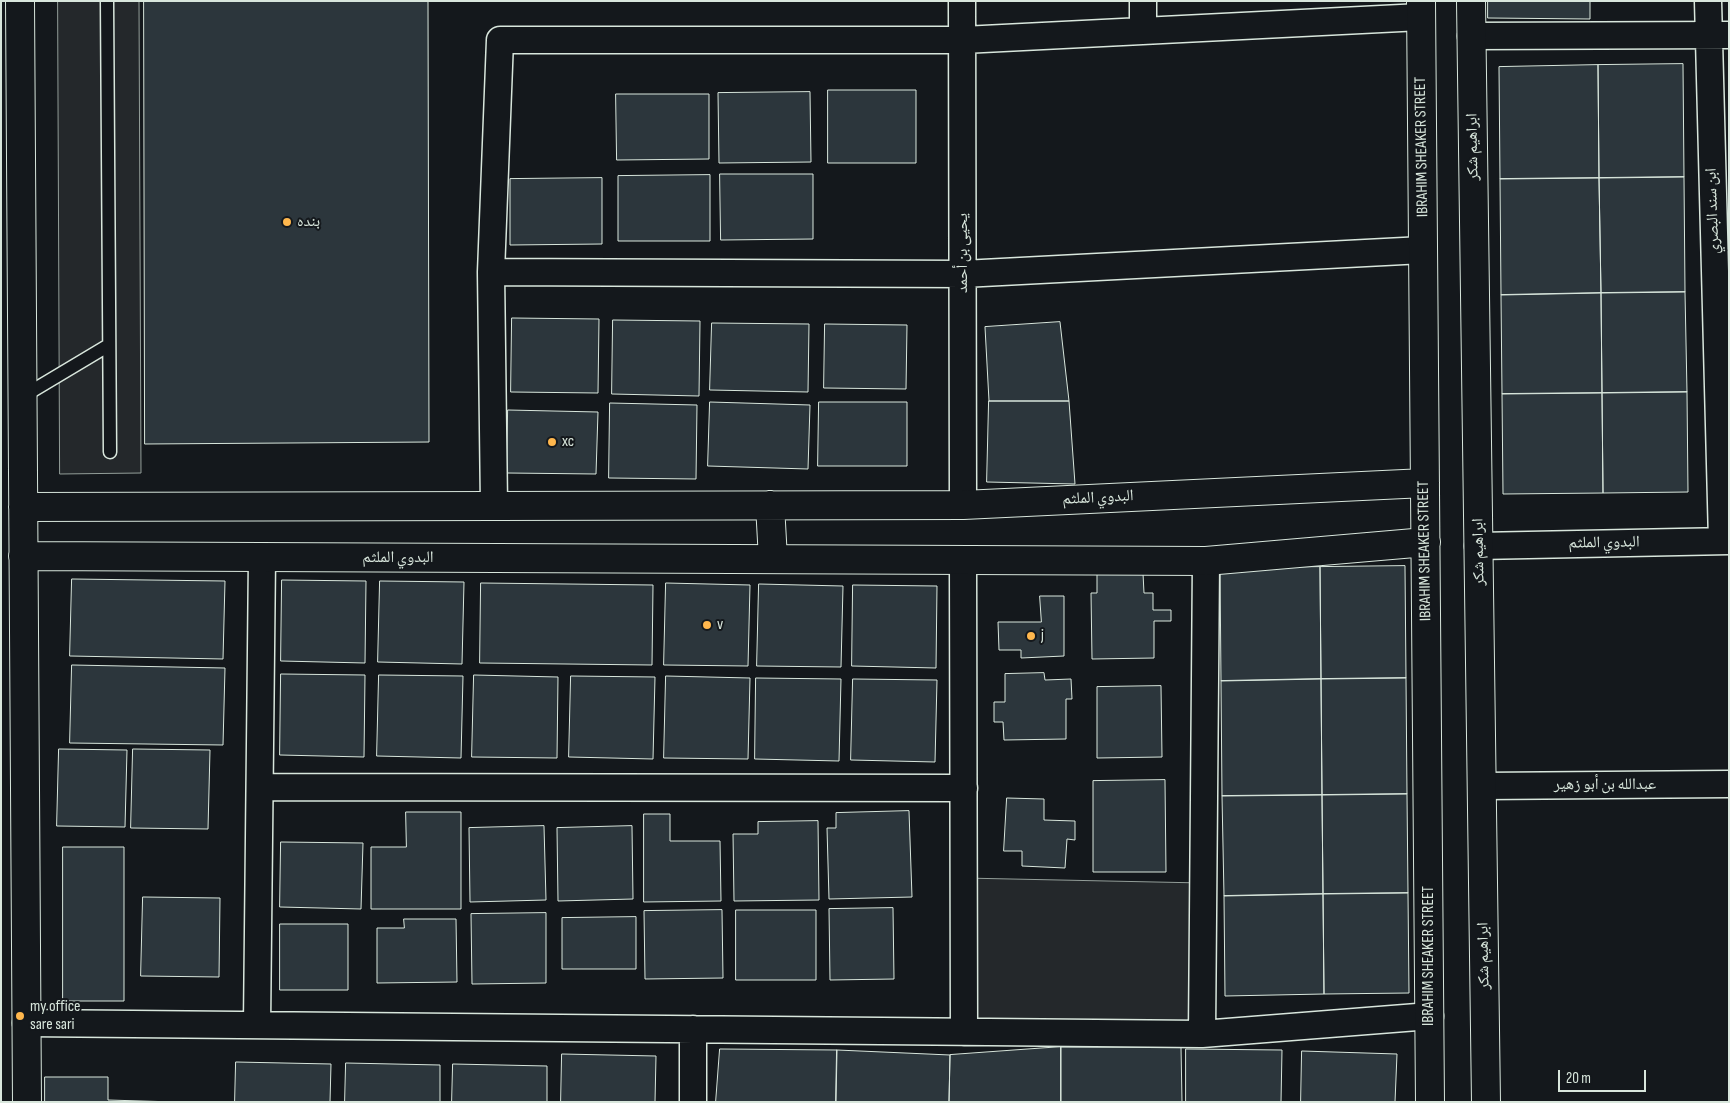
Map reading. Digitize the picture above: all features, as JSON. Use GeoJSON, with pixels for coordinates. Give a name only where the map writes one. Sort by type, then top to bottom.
{"type":"FeatureCollection","features":[{"type":"Feature","properties":{"kind":"street"},"geometry":{"type":"LineString","coordinates":[[20,1],[27,1102]]}},
{"type":"Feature","properties":{"kind":"street","name":"يحيى بن أحمد"},"geometry":{"type":"LineString","coordinates":[[962,1],[963,505]]}},
{"type":"Feature","properties":{"kind":"street"},"geometry":{"type":"LineString","coordinates":[[1142,1],[1143,31]]}},
{"type":"Feature","properties":{"kind":"street","name":"ابراهيم شكر"},"geometry":{"type":"LineString","coordinates":[[1471,1],[1486,1102]]}},
{"type":"Feature","properties":{"kind":"street","name":"ابن سند البصري"},"geometry":{"type":"LineString","coordinates":[[1708,1],[1719,35],[1726,541]]}},
{"type":"Feature","properties":{"kind":"street"},"geometry":{"type":"LineString","coordinates":[[494,506],[491,272],[500,40],[962,40],[1143,31],[1421,9]]}},
{"type":"Feature","properties":{"kind":"street","name":"IBRAHIM SHEAKER STREET"},"geometry":{"type":"LineString","coordinates":[[1421,9],[1430,1102]]}},
{"type":"Feature","properties":{"kind":"street"},"geometry":{"type":"LineString","coordinates":[[1471,36],[1719,35]]}},
{"type":"Feature","properties":{"kind":"street"},"geometry":{"type":"LineString","coordinates":[[491,272],[963,274],[1423,250]]}},
{"type":"Feature","properties":{"kind":"street","name":"البدوي الملثم"},"geometry":{"type":"LineString","coordinates":[[23,507],[963,505],[1425,483]]}},
{"type":"Feature","properties":{"kind":"street"},"geometry":{"type":"LineString","coordinates":[[770,505],[773,559]]}},
{"type":"Feature","properties":{"kind":"street","name":"البدوي الملثم"},"geometry":{"type":"LineString","coordinates":[[1478,546],[1726,541]]}},
{"type":"Feature","properties":{"kind":"street","name":"البدوي الملثم"},"geometry":{"type":"LineString","coordinates":[[23,556],[1206,561],[1426,542]]}},
{"type":"Feature","properties":{"kind":"street"},"geometry":{"type":"LineString","coordinates":[[257,1025],[262,557]]}},
{"type":"Feature","properties":{"kind":"street"},"geometry":{"type":"LineString","coordinates":[[963,560],[964,1032]]}},
{"type":"Feature","properties":{"kind":"street"},"geometry":{"type":"LineString","coordinates":[[1202,1034],[1206,561]]}},
{"type":"Feature","properties":{"kind":"street","name":"عبدالله بن أبو زهير"},"geometry":{"type":"LineString","coordinates":[[1482,786],[1729,784]]}},
{"type":"Feature","properties":{"kind":"street"},"geometry":{"type":"LineString","coordinates":[[260,787],[964,788]]}},
{"type":"Feature","properties":{"kind":"street"},"geometry":{"type":"LineString","coordinates":[[26,1023],[1202,1034],[1430,1016]]}},
{"type":"Feature","properties":{"kind":"street"},"geometry":{"type":"LineString","coordinates":[[692,1029],[692,1102]]}},
{"type":"Feature","properties":{"kind":"lane"},"geometry":{"type":"LineString","coordinates":[[107,1],[110,452]]}},
{"type":"Feature","properties":{"kind":"lane"},"geometry":{"type":"LineString","coordinates":[[22,397],[109,345]]}},
{"type":"Feature","properties":{"kind":"shaded area"},"geometry":{"type":"Polygon","coordinates":[[[58,1],[139,1],[141,473],[60,474],[58,1]]]}},
{"type":"Feature","properties":{"kind":"shaded area"},"geometry":{"type":"Polygon","coordinates":[[[963,878],[1203,883],[1202,1034],[964,1032],[963,878]]]}},
{"type":"Feature","properties":{"kind":"building","name":"بنده"},"geometry":{"type":"Polygon","coordinates":[[[144,1],[428,1],[429,442],[145,444],[144,1]]]}},
{"type":"Feature","properties":{"kind":"building"},"geometry":{"type":"Polygon","coordinates":[[[1488,1],[1590,1],[1590,19],[1488,18],[1488,1]]]}},
{"type":"Feature","properties":{"kind":"building"},"geometry":{"type":"Polygon","coordinates":[[[1683,64],[1684,177],[1599,178],[1598,65],[1683,64]]]}},
{"type":"Feature","properties":{"kind":"building"},"geometry":{"type":"Polygon","coordinates":[[[1598,65],[1599,178],[1500,179],[1499,67],[1598,65]]]}},
{"type":"Feature","properties":{"kind":"building"},"geometry":{"type":"Polygon","coordinates":[[[828,90],[916,90],[916,163],[828,163],[828,90]]]}},
{"type":"Feature","properties":{"kind":"building"},"geometry":{"type":"Polygon","coordinates":[[[810,92],[811,162],[719,163],[718,93],[810,92]]]}},
{"type":"Feature","properties":{"kind":"building"},"geometry":{"type":"Polygon","coordinates":[[[616,94],[709,94],[709,159],[617,160],[616,94]]]}},
{"type":"Feature","properties":{"kind":"building"},"geometry":{"type":"Polygon","coordinates":[[[720,174],[813,174],[813,239],[721,240],[720,174]]]}},
{"type":"Feature","properties":{"kind":"building"},"geometry":{"type":"Polygon","coordinates":[[[710,175],[710,241],[618,241],[618,176],[710,175]]]}},
{"type":"Feature","properties":{"kind":"building"},"geometry":{"type":"Polygon","coordinates":[[[1684,177],[1685,292],[1601,293],[1599,178],[1684,177]]]}},
{"type":"Feature","properties":{"kind":"building"},"geometry":{"type":"Polygon","coordinates":[[[602,178],[602,244],[510,245],[510,179],[602,178]]]}},
{"type":"Feature","properties":{"kind":"building"},"geometry":{"type":"Polygon","coordinates":[[[1599,178],[1601,293],[1501,295],[1500,179],[1599,178]]]}},
{"type":"Feature","properties":{"kind":"building"},"geometry":{"type":"Polygon","coordinates":[[[1685,292],[1687,392],[1602,393],[1601,293],[1685,292]]]}},
{"type":"Feature","properties":{"kind":"building"},"geometry":{"type":"Polygon","coordinates":[[[1601,293],[1602,393],[1502,394],[1501,295],[1601,293]]]}},
{"type":"Feature","properties":{"kind":"building"},"geometry":{"type":"Polygon","coordinates":[[[512,318],[599,319],[598,393],[511,392],[512,318]]]}},
{"type":"Feature","properties":{"kind":"building"},"geometry":{"type":"Polygon","coordinates":[[[613,320],[700,321],[699,396],[612,394],[613,320]]]}},
{"type":"Feature","properties":{"kind":"building"},"geometry":{"type":"Polygon","coordinates":[[[1060,322],[1069,401],[989,401],[985,327],[1060,322]]]}},
{"type":"Feature","properties":{"kind":"building"},"geometry":{"type":"Polygon","coordinates":[[[712,323],[809,324],[808,392],[710,390],[712,323]]]}},
{"type":"Feature","properties":{"kind":"building"},"geometry":{"type":"Polygon","coordinates":[[[825,324],[907,325],[906,389],[824,388],[825,324]]]}},
{"type":"Feature","properties":{"kind":"building"},"geometry":{"type":"Polygon","coordinates":[[[1687,392],[1688,492],[1603,493],[1602,393],[1687,392]]]}},
{"type":"Feature","properties":{"kind":"building"},"geometry":{"type":"Polygon","coordinates":[[[1602,393],[1603,493],[1503,494],[1502,394],[1602,393]]]}},
{"type":"Feature","properties":{"kind":"building"},"geometry":{"type":"Polygon","coordinates":[[[989,401],[1069,401],[1075,484],[987,482],[989,401]]]}},
{"type":"Feature","properties":{"kind":"building"},"geometry":{"type":"Polygon","coordinates":[[[710,402],[810,405],[808,469],[708,466],[710,402]]]}},
{"type":"Feature","properties":{"kind":"building"},"geometry":{"type":"Polygon","coordinates":[[[819,402],[907,402],[907,466],[818,466],[819,402]]]}},
{"type":"Feature","properties":{"kind":"building"},"geometry":{"type":"Polygon","coordinates":[[[610,403],[697,405],[696,479],[609,478],[610,403]]]}},
{"type":"Feature","properties":{"kind":"building","name":"xc"},"geometry":{"type":"Polygon","coordinates":[[[508,410],[598,412],[596,474],[507,473],[508,410]]]}},
{"type":"Feature","properties":{"kind":"building"},"geometry":{"type":"Polygon","coordinates":[[[1405,566],[1406,678],[1321,679],[1320,567],[1405,566]]]}},
{"type":"Feature","properties":{"kind":"building"},"geometry":{"type":"Polygon","coordinates":[[[1320,567],[1321,679],[1221,681],[1220,568],[1320,567]]]}},
{"type":"Feature","properties":{"kind":"building"},"geometry":{"type":"Polygon","coordinates":[[[1143,573],[1144,593],[1153,593],[1153,610],[1171,610],[1171,621],[1154,621],[1154,658],[1092,659],[1091,593],[1097,593],[1097,574],[1143,573]]]}},
{"type":"Feature","properties":{"kind":"building"},"geometry":{"type":"Polygon","coordinates":[[[72,579],[225,581],[223,659],[70,656],[72,579]]]}},
{"type":"Feature","properties":{"kind":"building"},"geometry":{"type":"Polygon","coordinates":[[[282,580],[366,581],[365,663],[281,661],[282,580]]]}},
{"type":"Feature","properties":{"kind":"building"},"geometry":{"type":"Polygon","coordinates":[[[380,581],[464,582],[462,664],[378,662],[380,581]]]}},
{"type":"Feature","properties":{"kind":"building"},"geometry":{"type":"Polygon","coordinates":[[[481,583],[653,585],[652,665],[480,663],[481,583]]]}},
{"type":"Feature","properties":{"kind":"building","name":"v"},"geometry":{"type":"Polygon","coordinates":[[[666,583],[750,585],[748,666],[664,665],[666,583]]]}},
{"type":"Feature","properties":{"kind":"building"},"geometry":{"type":"Polygon","coordinates":[[[759,584],[843,586],[841,667],[757,666],[759,584]]]}},
{"type":"Feature","properties":{"kind":"building"},"geometry":{"type":"Polygon","coordinates":[[[853,585],[937,586],[936,668],[852,666],[853,585]]]}},
{"type":"Feature","properties":{"kind":"building","name":"j"},"geometry":{"type":"Polygon","coordinates":[[[1040,596],[1064,596],[1064,656],[1021,658],[1021,650],[999,650],[998,622],[1041,622],[1040,596]]]}},
{"type":"Feature","properties":{"kind":"building"},"geometry":{"type":"Polygon","coordinates":[[[72,665],[225,668],[223,745],[70,743],[72,665]]]}},
{"type":"Feature","properties":{"kind":"building"},"geometry":{"type":"Polygon","coordinates":[[[1044,673],[1045,680],[1071,679],[1072,699],[1066,699],[1066,739],[1004,740],[1003,722],[994,722],[994,702],[1005,702],[1005,674],[1044,673]]]}},
{"type":"Feature","properties":{"kind":"building"},"geometry":{"type":"Polygon","coordinates":[[[281,674],[365,675],[364,757],[280,755],[281,674]]]}},
{"type":"Feature","properties":{"kind":"building"},"geometry":{"type":"Polygon","coordinates":[[[379,675],[463,676],[461,758],[377,756],[379,675]]]}},
{"type":"Feature","properties":{"kind":"building"},"geometry":{"type":"Polygon","coordinates":[[[474,675],[558,677],[557,758],[472,757],[474,675]]]}},
{"type":"Feature","properties":{"kind":"building"},"geometry":{"type":"Polygon","coordinates":[[[571,676],[655,677],[653,759],[569,757],[571,676]]]}},
{"type":"Feature","properties":{"kind":"building"},"geometry":{"type":"Polygon","coordinates":[[[666,676],[750,678],[748,759],[664,758],[666,676]]]}},
{"type":"Feature","properties":{"kind":"building"},"geometry":{"type":"Polygon","coordinates":[[[756,678],[841,679],[839,761],[755,759],[756,678]]]}},
{"type":"Feature","properties":{"kind":"building"},"geometry":{"type":"Polygon","coordinates":[[[1406,678],[1407,794],[1322,795],[1321,679],[1406,678]]]}},
{"type":"Feature","properties":{"kind":"building"},"geometry":{"type":"Polygon","coordinates":[[[853,679],[937,680],[935,762],[851,760],[853,679]]]}},
{"type":"Feature","properties":{"kind":"building"},"geometry":{"type":"Polygon","coordinates":[[[1321,679],[1322,795],[1222,796],[1221,681],[1321,679]]]}},
{"type":"Feature","properties":{"kind":"building"},"geometry":{"type":"Polygon","coordinates":[[[1161,686],[1162,757],[1097,758],[1097,687],[1161,686]]]}},
{"type":"Feature","properties":{"kind":"building"},"geometry":{"type":"Polygon","coordinates":[[[59,749],[127,750],[125,827],[57,826],[59,749]]]}},
{"type":"Feature","properties":{"kind":"building"},"geometry":{"type":"Polygon","coordinates":[[[133,749],[210,750],[208,829],[131,828],[133,749]]]}},
{"type":"Feature","properties":{"kind":"building"},"geometry":{"type":"Polygon","coordinates":[[[1165,780],[1166,872],[1093,872],[1093,781],[1165,780]]]}},
{"type":"Feature","properties":{"kind":"building"},"geometry":{"type":"Polygon","coordinates":[[[1407,794],[1408,893],[1323,894],[1322,795],[1407,794]]]}},
{"type":"Feature","properties":{"kind":"building"},"geometry":{"type":"Polygon","coordinates":[[[1322,795],[1323,894],[1224,896],[1222,796],[1322,795]]]}},
{"type":"Feature","properties":{"kind":"building"},"geometry":{"type":"Polygon","coordinates":[[[1007,798],[1044,799],[1044,820],[1075,821],[1075,840],[1067,839],[1065,868],[1022,866],[1022,851],[1004,851],[1007,798]]]}},
{"type":"Feature","properties":{"kind":"building"},"geometry":{"type":"Polygon","coordinates":[[[909,811],[912,897],[829,899],[827,828],[836,828],[836,813],[909,811]]]}},
{"type":"Feature","properties":{"kind":"building"},"geometry":{"type":"Polygon","coordinates":[[[406,812],[461,812],[461,909],[371,909],[371,847],[406,847],[406,812]]]}},
{"type":"Feature","properties":{"kind":"building"},"geometry":{"type":"Polygon","coordinates":[[[644,814],[670,814],[670,841],[720,841],[721,901],[644,902],[644,814]]]}},
{"type":"Feature","properties":{"kind":"building"},"geometry":{"type":"Polygon","coordinates":[[[818,821],[819,900],[734,901],[733,834],[758,834],[758,822],[818,821]]]}},
{"type":"Feature","properties":{"kind":"building"},"geometry":{"type":"Polygon","coordinates":[[[544,826],[546,900],[470,902],[469,828],[544,826]]]}},
{"type":"Feature","properties":{"kind":"building"},"geometry":{"type":"Polygon","coordinates":[[[632,826],[633,899],[558,901],[557,828],[632,826]]]}},
{"type":"Feature","properties":{"kind":"building"},"geometry":{"type":"Polygon","coordinates":[[[281,842],[363,843],[361,909],[280,907],[281,842]]]}},
{"type":"Feature","properties":{"kind":"building"},"geometry":{"type":"Polygon","coordinates":[[[63,847],[124,847],[124,1001],[63,1001],[63,847]]]}},
{"type":"Feature","properties":{"kind":"building"},"geometry":{"type":"Polygon","coordinates":[[[1408,893],[1409,993],[1324,994],[1323,894],[1408,893]]]}},
{"type":"Feature","properties":{"kind":"building"},"geometry":{"type":"Polygon","coordinates":[[[1323,894],[1324,994],[1225,996],[1224,896],[1323,894]]]}},
{"type":"Feature","properties":{"kind":"building"},"geometry":{"type":"Polygon","coordinates":[[[143,897],[220,898],[219,977],[141,976],[143,897]]]}},
{"type":"Feature","properties":{"kind":"building"},"geometry":{"type":"Polygon","coordinates":[[[893,908],[894,979],[830,980],[829,909],[893,908]]]}},
{"type":"Feature","properties":{"kind":"building"},"geometry":{"type":"Polygon","coordinates":[[[722,910],[723,978],[645,979],[644,911],[722,910]]]}},
{"type":"Feature","properties":{"kind":"building"},"geometry":{"type":"Polygon","coordinates":[[[736,910],[816,910],[816,980],[736,980],[736,910]]]}},
{"type":"Feature","properties":{"kind":"building"},"geometry":{"type":"Polygon","coordinates":[[[546,913],[546,983],[472,984],[471,914],[546,913]]]}},
{"type":"Feature","properties":{"kind":"building"},"geometry":{"type":"Polygon","coordinates":[[[636,917],[636,969],[562,969],[562,918],[636,917]]]}},
{"type":"Feature","properties":{"kind":"building"},"geometry":{"type":"Polygon","coordinates":[[[404,919],[456,919],[457,982],[377,983],[377,928],[404,928],[404,919]]]}},
{"type":"Feature","properties":{"kind":"building"},"geometry":{"type":"Polygon","coordinates":[[[280,924],[348,924],[348,990],[280,990],[280,924]]]}},
{"type":"Feature","properties":{"kind":"building"},"geometry":{"type":"Polygon","coordinates":[[[1061,1047],[1181,1047],[1182,1102],[1061,1102],[1061,1047]]]}},
{"type":"Feature","properties":{"kind":"building"},"geometry":{"type":"Polygon","coordinates":[[[1061,1047],[1061,1102],[949,1102],[950,1055],[1061,1047]]]}},
{"type":"Feature","properties":{"kind":"building"},"geometry":{"type":"Polygon","coordinates":[[[720,1049],[837,1050],[836,1102],[716,1102],[720,1049]]]}},
{"type":"Feature","properties":{"kind":"building"},"geometry":{"type":"Polygon","coordinates":[[[1186,1049],[1282,1050],[1281,1102],[1186,1102],[1186,1049]]]}},
{"type":"Feature","properties":{"kind":"building"},"geometry":{"type":"Polygon","coordinates":[[[837,1050],[950,1055],[949,1102],[836,1102],[837,1050]]]}},
{"type":"Feature","properties":{"kind":"building"},"geometry":{"type":"Polygon","coordinates":[[[1302,1051],[1397,1054],[1395,1102],[1301,1102],[1302,1051]]]}},
{"type":"Feature","properties":{"kind":"building"},"geometry":{"type":"Polygon","coordinates":[[[562,1054],[656,1056],[655,1102],[561,1102],[562,1054]]]}},
{"type":"Feature","properties":{"kind":"building"},"geometry":{"type":"Polygon","coordinates":[[[236,1062],[331,1064],[330,1102],[235,1102],[236,1062]]]}},
{"type":"Feature","properties":{"kind":"building"},"geometry":{"type":"Polygon","coordinates":[[[346,1063],[440,1065],[440,1102],[345,1102],[346,1063]]]}},
{"type":"Feature","properties":{"kind":"building"},"geometry":{"type":"Polygon","coordinates":[[[453,1064],[547,1066],[547,1102],[452,1102],[453,1064]]]}},
{"type":"Feature","properties":{"kind":"building"},"geometry":{"type":"Polygon","coordinates":[[[45,1077],[108,1077],[108,1100],[175,1102],[45,1102],[45,1077]]]}},
{"type":"Feature","properties":{"kind":"place","name":"بنده"},"geometry":{"type":"Point","coordinates":[287,222]}},
{"type":"Feature","properties":{"kind":"place","name":"xc"},"geometry":{"type":"Point","coordinates":[552,442]}},
{"type":"Feature","properties":{"kind":"place","name":"v"},"geometry":{"type":"Point","coordinates":[707,625]}},
{"type":"Feature","properties":{"kind":"place","name":"j"},"geometry":{"type":"Point","coordinates":[1031,636]}},
{"type":"Feature","properties":{"kind":"place","name":"my office sare sari"},"geometry":{"type":"Point","coordinates":[20,1016]}}]}
